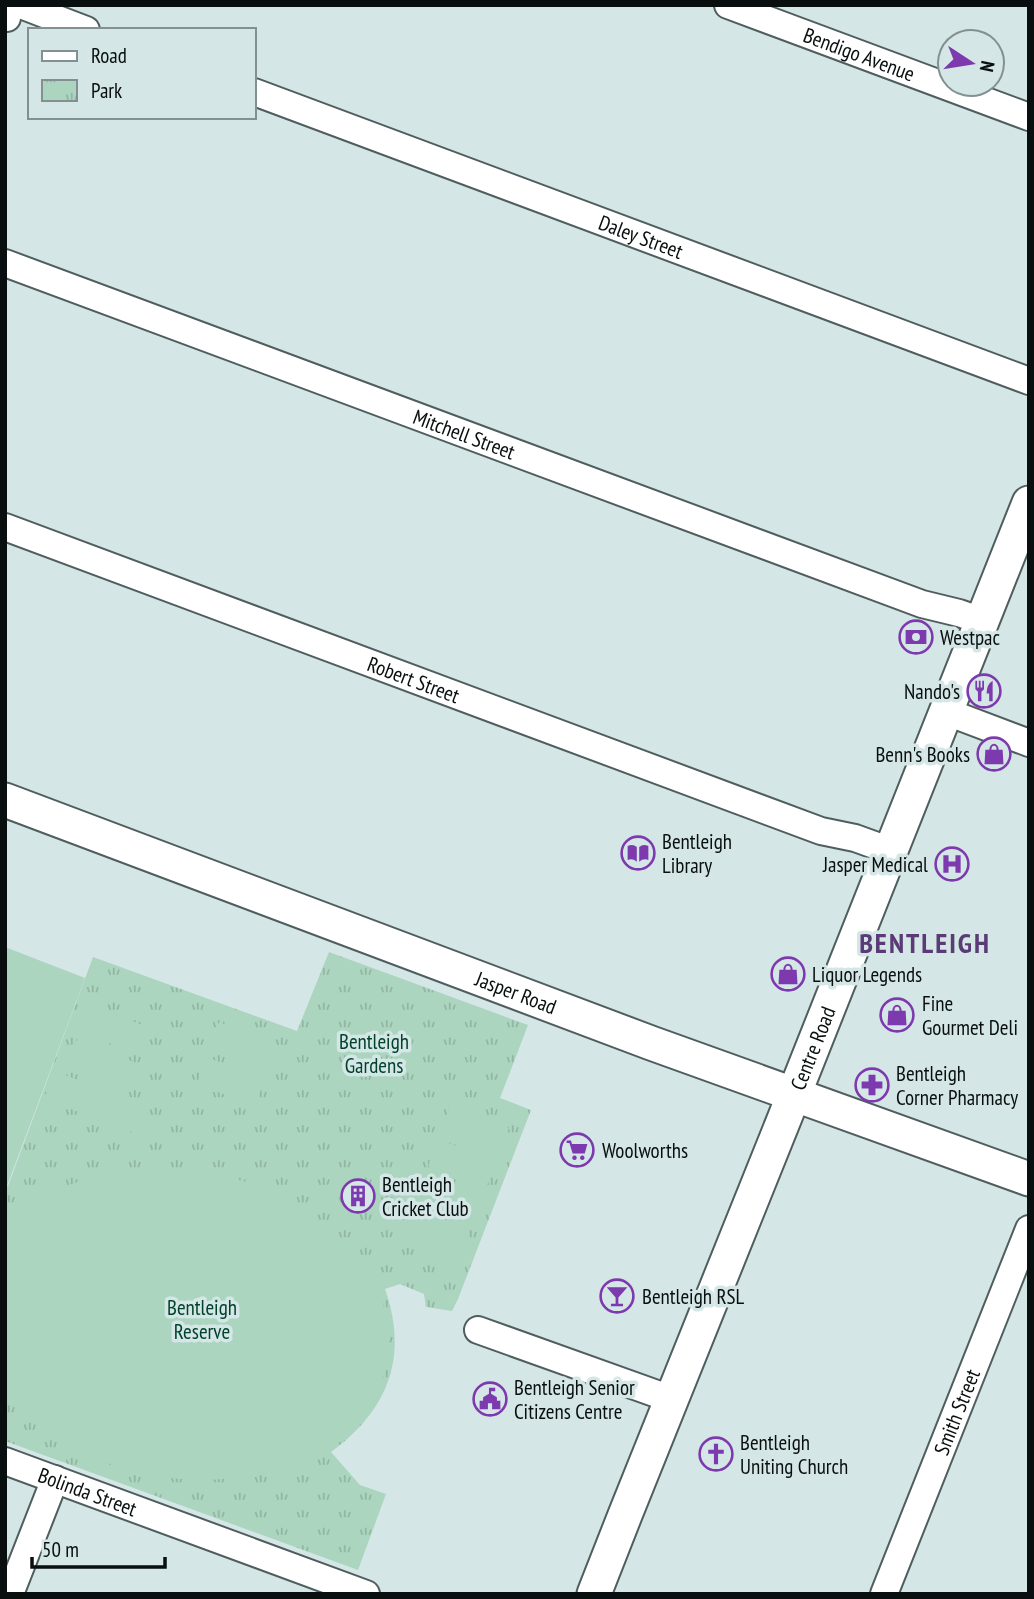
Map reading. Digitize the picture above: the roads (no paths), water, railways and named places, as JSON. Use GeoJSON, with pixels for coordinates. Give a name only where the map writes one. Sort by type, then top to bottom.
{"type":"FeatureCollection","features":[{"type":"Feature","properties":{"kind":"main road","name":"Centre Road"},"geometry":{"type":"LineString","coordinates":[[594,1594],[1029,503]]}},
{"type":"Feature","properties":{"kind":"main road","name":"Jasper Road"},"geometry":{"type":"LineString","coordinates":[[5,800],[794,1095],[1029,1179]]}},
{"type":"Feature","properties":{"kind":"street","name":"Bendigo Avenue"},"geometry":{"type":"LineString","coordinates":[[728,5],[1029,117]]}},
{"type":"Feature","properties":{"kind":"street"},"geometry":{"type":"LineString","coordinates":[[10,14],[76,28]]}},
{"type":"Feature","properties":{"kind":"street","name":"Daley Street"},"geometry":{"type":"LineString","coordinates":[[256,93],[1029,381]]}},
{"type":"Feature","properties":{"kind":"street","name":"Mitchell Street"},"geometry":{"type":"LineString","coordinates":[[5,263],[922,604],[959,613],[980,627]]}},
{"type":"Feature","properties":{"kind":"street","name":"Robert Street"},"geometry":{"type":"LineString","coordinates":[[5,527],[821,831],[855,838],[889,857]]}},
{"type":"Feature","properties":{"kind":"street"},"geometry":{"type":"LineString","coordinates":[[947,712],[1029,743]]}},
{"type":"Feature","properties":{"kind":"street","name":"Smith Street"},"geometry":{"type":"LineString","coordinates":[[884,1594],[1029,1229]]}},
{"type":"Feature","properties":{"kind":"street"},"geometry":{"type":"LineString","coordinates":[[478,1330],[671,1399]]}},
{"type":"Feature","properties":{"kind":"street","name":"Bolinda Street"},"geometry":{"type":"LineString","coordinates":[[5,1461],[330,1588],[366,1594]]}},
{"type":"Feature","properties":{"kind":"street"},"geometry":{"type":"LineString","coordinates":[[10,1594],[55,1479]]}},
{"type":"Feature","properties":{"kind":"place","name":"Westpac"},"geometry":{"type":"Point","coordinates":[916,637]}},
{"type":"Feature","properties":{"kind":"place","name":"Nando's"},"geometry":{"type":"Point","coordinates":[984,691]}},
{"type":"Feature","properties":{"kind":"place","name":"Benn's Books"},"geometry":{"type":"Point","coordinates":[994,754]}},
{"type":"Feature","properties":{"kind":"place","name":"Bentleigh Library"},"geometry":{"type":"Point","coordinates":[638,853]}},
{"type":"Feature","properties":{"kind":"place","name":"Jasper Medical"},"geometry":{"type":"Point","coordinates":[952,864]}},
{"type":"Feature","properties":{"kind":"place","name":"Liquor Legends"},"geometry":{"type":"Point","coordinates":[788,974]}},
{"type":"Feature","properties":{"kind":"place","name":"Fine Gourmet Deli"},"geometry":{"type":"Point","coordinates":[897,1015]}},
{"type":"Feature","properties":{"kind":"place","name":"Bentleigh Corner Pharmacy"},"geometry":{"type":"Point","coordinates":[872,1085]}},
{"type":"Feature","properties":{"kind":"place","name":"Woolworths"},"geometry":{"type":"Point","coordinates":[577,1150]}},
{"type":"Feature","properties":{"kind":"place","name":"Bentleigh Cricket Club"},"geometry":{"type":"Point","coordinates":[358,1196]}},
{"type":"Feature","properties":{"kind":"place","name":"Bentleigh RSL"},"geometry":{"type":"Point","coordinates":[617,1296]}},
{"type":"Feature","properties":{"kind":"place","name":"Bentleigh Senior Citizens Centre"},"geometry":{"type":"Point","coordinates":[490,1399]}},
{"type":"Feature","properties":{"kind":"place","name":"Bentleigh Uniting Church"},"geometry":{"type":"Point","coordinates":[716,1454]}},
{"type":"Feature","properties":{"kind":"district","name":"BENTLEIGH"},"geometry":{"type":"Point","coordinates":[925,942]}},
{"type":"Feature","properties":{"kind":"park label","name":"Bentleigh Gardens"},"geometry":{"type":"Point","coordinates":[374,1053]}},
{"type":"Feature","properties":{"kind":"park label","name":"Bentleigh Reserve"},"geometry":{"type":"Point","coordinates":[202,1319]}}]}
